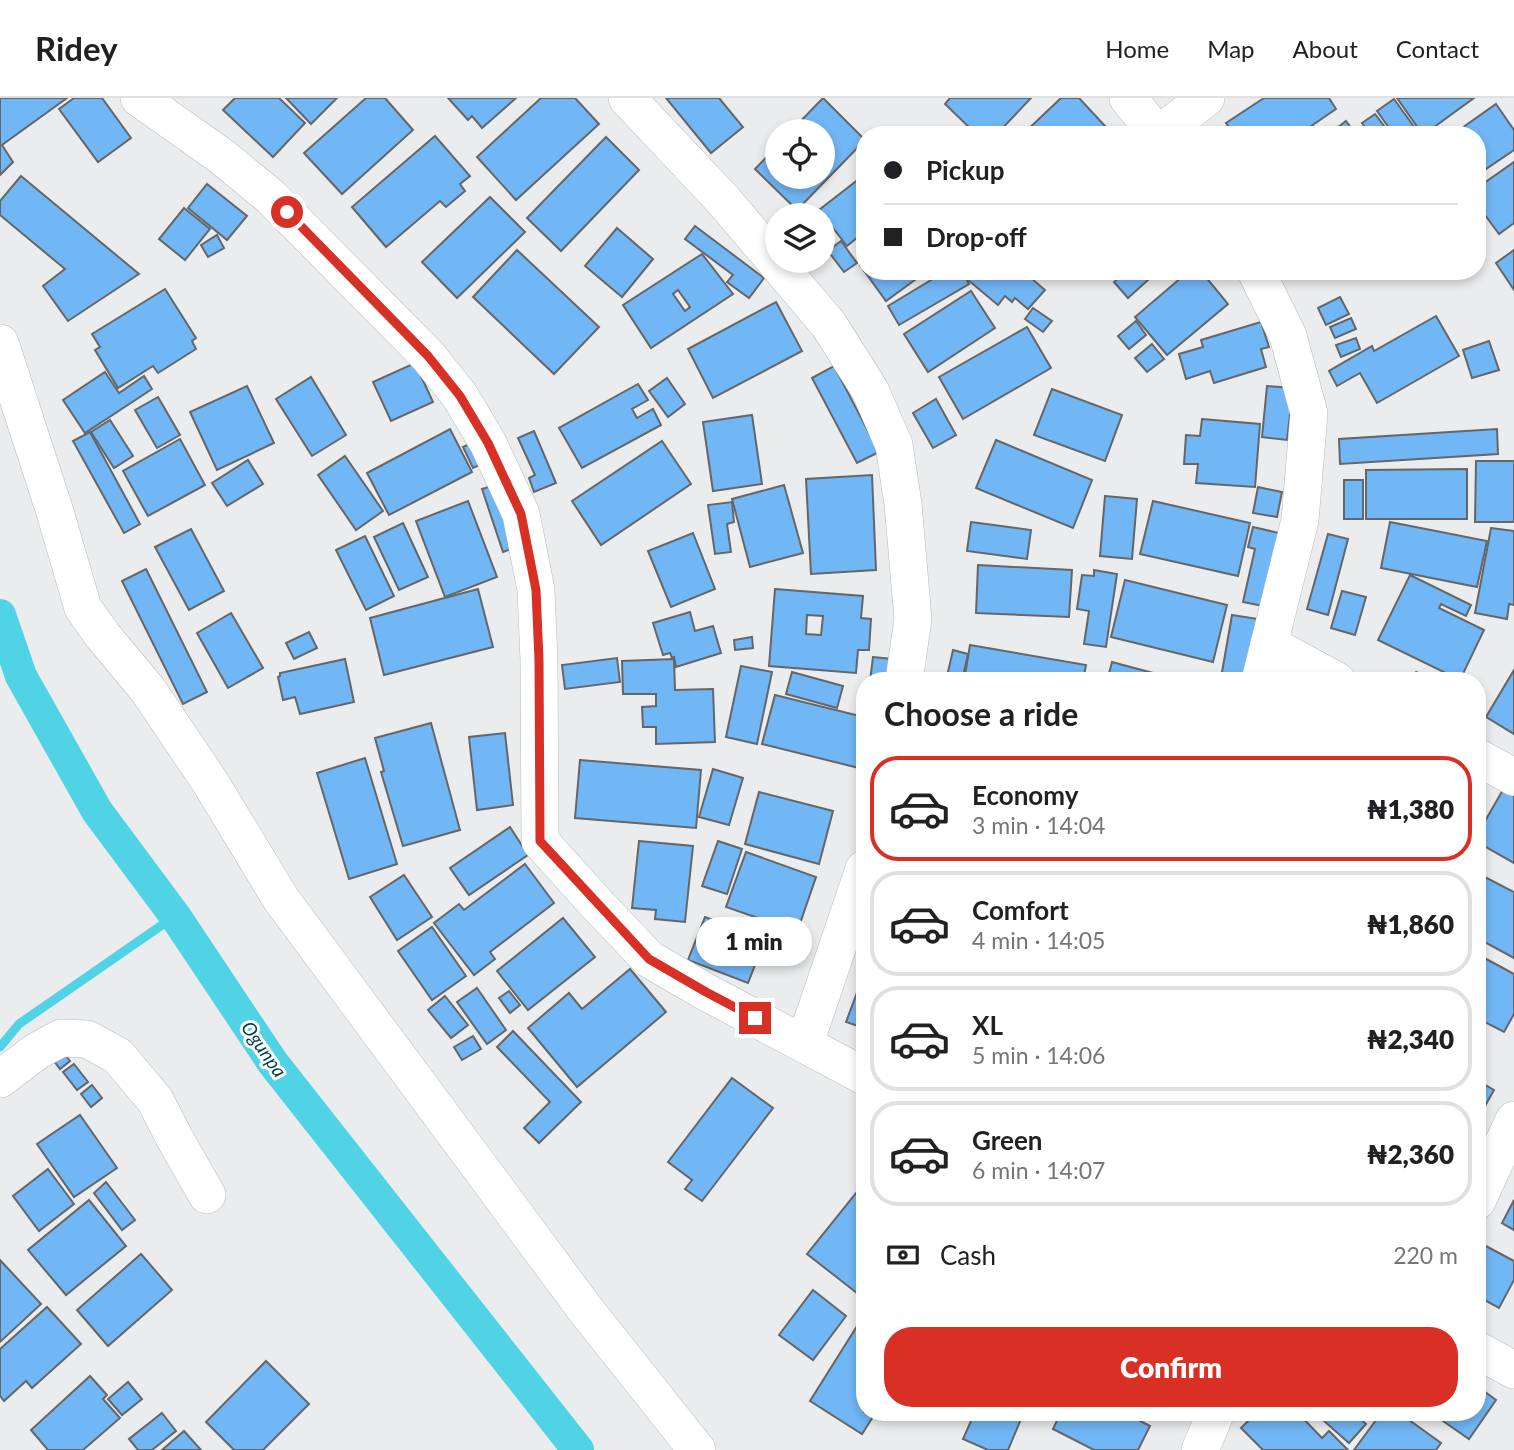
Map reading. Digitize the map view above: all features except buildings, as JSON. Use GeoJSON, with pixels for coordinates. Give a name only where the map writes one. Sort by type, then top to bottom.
{"type":"FeatureCollection","features":[{"type":"Feature","properties":{"kind":"street"},"geometry":{"type":"LineString","coordinates":[[139,98],[221,156],[271,197],[428,356],[460,396],[488,443],[521,514],[536,590],[540,841],[649,959],[856,1072]]}},
{"type":"Feature","properties":{"kind":"street"},"geometry":{"type":"LineString","coordinates":[[627,98],[724,201],[829,325],[870,390],[894,445],[903,504],[913,619],[905,672]]}},
{"type":"Feature","properties":{"kind":"street"},"geometry":{"type":"LineString","coordinates":[[1128,98],[1151,126]]}},
{"type":"Feature","properties":{"kind":"street"},"geometry":{"type":"LineString","coordinates":[[1170,126],[1206,98]]}},
{"type":"Feature","properties":{"kind":"street"},"geometry":{"type":"LineString","coordinates":[[1260,280],[1288,336],[1308,413],[1300,520],[1262,672]]}},
{"type":"Feature","properties":{"kind":"street"},"geometry":{"type":"LineString","coordinates":[[0,343],[83,608],[148,690],[210,782],[281,899],[577,1298],[697,1450]]}},
{"type":"Feature","properties":{"kind":"street"},"geometry":{"type":"LineString","coordinates":[[1269,644],[1320,672]]}},
{"type":"Feature","properties":{"kind":"street"},"geometry":{"type":"LineString","coordinates":[[1486,762],[1514,777]]}},
{"type":"Feature","properties":{"kind":"street"},"geometry":{"type":"LineString","coordinates":[[804,1043],[856,892]]}},
{"type":"Feature","properties":{"kind":"street"},"geometry":{"type":"LineString","coordinates":[[0,1079],[37,1051],[61,1038],[87,1039],[118,1056],[155,1100],[207,1195]]}},
{"type":"Feature","properties":{"kind":"street"},"geometry":{"type":"LineString","coordinates":[[1486,1181],[1514,1120]]}},
{"type":"Feature","properties":{"kind":"street"},"geometry":{"type":"LineString","coordinates":[[1486,1355],[1514,1370]]}},
{"type":"Feature","properties":{"kind":"street"},"geometry":{"type":"LineString","coordinates":[[1200,1450],[1212,1421]]}},
{"type":"Feature","properties":{"kind":"waterway","name":"Ogunpa"},"geometry":{"type":"LineString","coordinates":[[0,615],[21,676],[97,811],[175,916],[273,1063],[578,1450]]}},
{"type":"Feature","properties":{"kind":"waterway"},"geometry":{"type":"LineString","coordinates":[[0,1047],[19,1024],[175,916]]}},
{"type":"Feature","properties":{"kind":"route"},"geometry":{"type":"LineString","coordinates":[[287,212],[428,356],[460,396],[488,443],[521,514],[536,590],[540,841],[649,959],[755,1018]]}}]}
